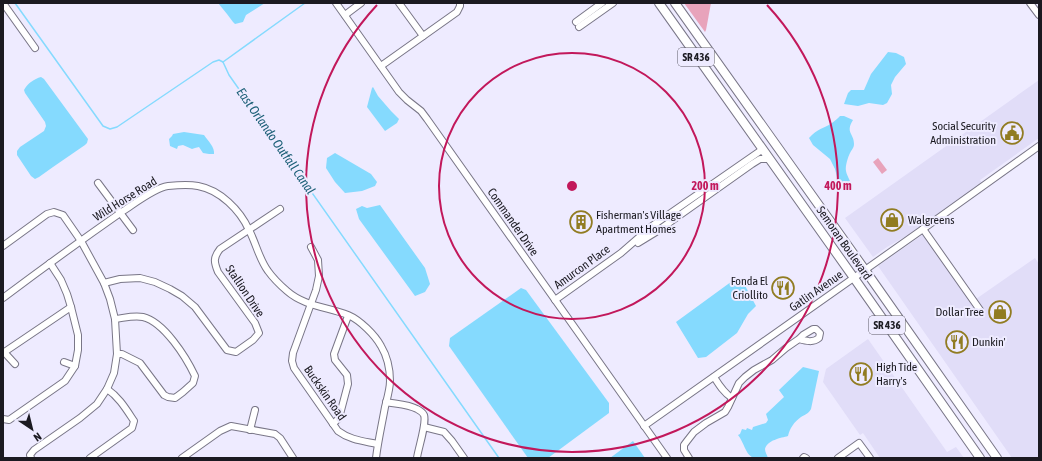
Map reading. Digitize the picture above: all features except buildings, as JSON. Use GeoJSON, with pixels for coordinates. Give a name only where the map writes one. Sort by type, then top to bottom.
{"type":"FeatureCollection","features":[{"type":"Feature","properties":{"kind":"main road","name":"Semoran Boulevard"},"geometry":{"type":"LineString","coordinates":[[658,3],[763,149],[980,458]]}},
{"type":"Feature","properties":{"kind":"main road","name":"Semoran Boulevard"},"geometry":{"type":"LineString","coordinates":[[675,3],[997,458]]}},
{"type":"Feature","properties":{"kind":"main road"},"geometry":{"type":"LineString","coordinates":[[743,123],[759,137],[766,141],[773,141]]}},
{"type":"Feature","properties":{"kind":"main road"},"geometry":{"type":"LineString","coordinates":[[763,149],[776,154],[790,165]]}},
{"type":"Feature","properties":{"kind":"street"},"geometry":{"type":"LineString","coordinates":[[3,3],[35,48]]}},
{"type":"Feature","properties":{"kind":"street","name":"Commander Drive"},"geometry":{"type":"LineString","coordinates":[[336,3],[399,92],[421,111],[430,123],[667,458]]}},
{"type":"Feature","properties":{"kind":"street"},"geometry":{"type":"LineString","coordinates":[[345,14],[362,3]]}},
{"type":"Feature","properties":{"kind":"street"},"geometry":{"type":"LineString","coordinates":[[399,3],[422,36]]}},
{"type":"Feature","properties":{"kind":"street"},"geometry":{"type":"LineString","coordinates":[[381,66],[457,12],[460,3]]}},
{"type":"Feature","properties":{"kind":"street"},"geometry":{"type":"LineString","coordinates":[[602,3],[577,24],[613,3]]}},
{"type":"Feature","properties":{"kind":"street"},"geometry":{"type":"LineString","coordinates":[[1030,3],[1039,15]]}},
{"type":"Feature","properties":{"kind":"street","name":"Gatlin Avenue"},"geometry":{"type":"LineString","coordinates":[[644,426],[1039,146]]}},
{"type":"Feature","properties":{"kind":"street","name":"Amurcon Place"},"geometry":{"type":"LineString","coordinates":[[555,300],[763,149]]}},
{"type":"Feature","properties":{"kind":"street","name":"Amurcon Place"},"geometry":{"type":"LineString","coordinates":[[654,229],[760,159],[769,159]]}},
{"type":"Feature","properties":{"kind":"street"},"geometry":{"type":"LineString","coordinates":[[98,183],[133,230]]}},
{"type":"Feature","properties":{"kind":"street","name":"Wild Horse Road"},"geometry":{"type":"LineString","coordinates":[[3,298],[120,213],[146,196],[165,186],[187,184],[198,186],[218,194],[239,213],[249,229],[267,271],[277,282],[289,292],[310,304],[348,316],[358,321],[369,331],[381,346],[388,363],[390,382],[376,458]]}},
{"type":"Feature","properties":{"kind":"street"},"geometry":{"type":"LineString","coordinates":[[249,229],[280,208]]}},
{"type":"Feature","properties":{"kind":"street"},"geometry":{"type":"LineString","coordinates":[[3,246],[47,214],[54,212],[63,215],[82,240],[104,283],[115,319],[117,354],[114,373],[107,389],[97,404],[80,418],[34,450],[30,455],[31,458]]}},
{"type":"Feature","properties":{"kind":"street","name":"Stallion Drive"},"geometry":{"type":"LineString","coordinates":[[104,283],[120,279],[140,278],[155,282],[170,289],[182,296],[195,307],[228,350],[236,352],[254,340],[259,333],[255,323],[218,272],[215,264],[215,256],[220,249],[249,229]]}},
{"type":"Feature","properties":{"kind":"street"},"geometry":{"type":"LineString","coordinates":[[923,229],[980,310]]}},
{"type":"Feature","properties":{"kind":"street"},"geometry":{"type":"LineString","coordinates":[[310,304],[316,290],[318,276],[318,260],[311,247]]}},
{"type":"Feature","properties":{"kind":"street"},"geometry":{"type":"LineString","coordinates":[[3,419],[9,420],[65,381],[75,366],[78,350],[78,334],[67,294],[50,263]]}},
{"type":"Feature","properties":{"kind":"street","name":"Buckskin Road"},"geometry":{"type":"LineString","coordinates":[[310,304],[293,353],[292,361],[294,368],[338,431],[353,439],[378,444]]}},
{"type":"Feature","properties":{"kind":"street"},"geometry":{"type":"LineString","coordinates":[[15,364],[4,353],[71,307]]}},
{"type":"Feature","properties":{"kind":"street"},"geometry":{"type":"LineString","coordinates":[[333,424],[340,418],[348,384],[347,375],[335,360],[334,354],[348,316]]}},
{"type":"Feature","properties":{"kind":"street"},"geometry":{"type":"LineString","coordinates":[[115,319],[143,317],[156,323],[170,336],[190,365],[195,376],[193,383],[175,398],[168,397],[164,395],[140,363],[122,354],[117,354]]}},
{"type":"Feature","properties":{"kind":"street"},"geometry":{"type":"LineString","coordinates":[[689,458],[684,450],[686,441],[694,432],[706,423],[725,412],[739,383],[754,370],[772,360],[786,348],[799,340]]}},
{"type":"Feature","properties":{"kind":"street"},"geometry":{"type":"LineString","coordinates":[[64,362],[75,366]]}},
{"type":"Feature","properties":{"kind":"street"},"geometry":{"type":"LineString","coordinates":[[714,377],[727,395],[732,398]]}},
{"type":"Feature","properties":{"kind":"street"},"geometry":{"type":"LineString","coordinates":[[90,458],[132,428],[134,422],[116,396],[107,389]]}},
{"type":"Feature","properties":{"kind":"street"},"geometry":{"type":"LineString","coordinates":[[386,402],[417,409],[424,415],[424,427],[417,458]]}},
{"type":"Feature","properties":{"kind":"street"},"geometry":{"type":"LineString","coordinates":[[250,430],[255,410]]}},
{"type":"Feature","properties":{"kind":"street"},"geometry":{"type":"LineString","coordinates":[[182,458],[220,431],[231,426],[275,434],[280,438],[293,458]]}},
{"type":"Feature","properties":{"kind":"street"},"geometry":{"type":"LineString","coordinates":[[424,427],[444,432],[464,458]]}},
{"type":"Feature","properties":{"kind":"street"},"geometry":{"type":"LineString","coordinates":[[838,458],[859,443],[870,458]]}},
{"type":"Feature","properties":{"kind":"street"},"geometry":{"type":"LineString","coordinates":[[802,458],[806,458]]}},
{"type":"Feature","properties":{"kind":"shaded area"},"geometry":{"type":"Polygon","coordinates":[[[684,3],[711,3],[705,32],[684,3]]]}},
{"type":"Feature","properties":{"kind":"shaded area"},"geometry":{"type":"Polygon","coordinates":[[[1039,80],[1039,138],[980,180],[982,183],[908,235],[873,257],[845,218],[1039,80]]]}},
{"type":"Feature","properties":{"kind":"shaded area"},"geometry":{"type":"Polygon","coordinates":[[[878,158],[887,170],[882,174],[873,162],[878,158]]]}},
{"type":"Feature","properties":{"kind":"shaded area"},"geometry":{"type":"Polygon","coordinates":[[[928,231],[976,299],[1035,258],[1039,264],[1039,458],[1012,458],[878,266],[928,231]]]}},
{"type":"Feature","properties":{"kind":"shaded area"},"geometry":{"type":"Polygon","coordinates":[[[868,339],[947,452],[956,447],[964,458],[880,458],[863,433],[860,435],[823,382],[826,369],[868,339]]]}},
{"type":"Feature","properties":{"kind":"water"},"geometry":{"type":"Polygon","coordinates":[[[218,3],[265,3],[246,15],[243,22],[235,24],[218,3]]]}},
{"type":"Feature","properties":{"kind":"water"},"geometry":{"type":"Polygon","coordinates":[[[888,52],[896,53],[904,57],[906,64],[895,77],[891,85],[892,94],[887,103],[883,105],[869,103],[858,106],[844,104],[848,93],[851,90],[864,90],[871,74],[888,52]]]}},
{"type":"Feature","properties":{"kind":"water"},"geometry":{"type":"Polygon","coordinates":[[[41,77],[88,139],[85,145],[35,179],[31,176],[17,155],[17,151],[20,147],[44,131],[46,126],[45,122],[24,90],[27,85],[41,77]]]}},
{"type":"Feature","properties":{"kind":"water"},"geometry":{"type":"Polygon","coordinates":[[[373,87],[378,96],[399,119],[397,123],[385,131],[367,107],[373,87]]]}},
{"type":"Feature","properties":{"kind":"water"},"geometry":{"type":"Polygon","coordinates":[[[840,116],[853,120],[850,130],[854,140],[854,145],[846,164],[852,189],[848,190],[839,185],[835,169],[830,159],[813,145],[809,138],[815,132],[832,123],[840,116]]]}},
{"type":"Feature","properties":{"kind":"water"},"geometry":{"type":"Polygon","coordinates":[[[184,132],[204,135],[212,146],[214,154],[203,153],[199,147],[192,149],[183,145],[178,146],[177,149],[170,146],[169,139],[173,134],[184,132]]]}},
{"type":"Feature","properties":{"kind":"water"},"geometry":{"type":"Polygon","coordinates":[[[335,153],[371,174],[377,182],[375,186],[362,191],[345,193],[335,182],[326,168],[327,158],[335,153]]]}},
{"type":"Feature","properties":{"kind":"water"},"geometry":{"type":"Polygon","coordinates":[[[380,205],[425,268],[430,284],[425,292],[415,296],[359,219],[356,209],[362,206],[367,208],[380,205]]]}},
{"type":"Feature","properties":{"kind":"water"},"geometry":{"type":"Polygon","coordinates":[[[735,279],[742,280],[756,306],[748,314],[737,333],[706,357],[698,358],[676,322],[735,279]]]}},
{"type":"Feature","properties":{"kind":"water"},"geometry":{"type":"Polygon","coordinates":[[[521,288],[526,290],[609,403],[609,413],[548,458],[528,458],[449,346],[450,338],[521,288]]]}},
{"type":"Feature","properties":{"kind":"water"},"geometry":{"type":"Polygon","coordinates":[[[803,367],[819,371],[811,409],[794,423],[788,436],[768,443],[765,449],[768,458],[752,457],[747,452],[738,435],[742,429],[746,430],[747,428],[752,430],[753,427],[766,423],[768,420],[766,414],[784,397],[779,390],[803,367]]]}},
{"type":"Feature","properties":{"kind":"water"},"geometry":{"type":"Polygon","coordinates":[[[633,441],[645,458],[610,458],[633,441]]]}},
{"type":"Feature","properties":{"kind":"waterway","name":"East Orlando Outfall Canal"},"geometry":{"type":"LineString","coordinates":[[15,3],[103,126],[110,129],[117,127],[213,62],[219,60],[223,62],[229,75],[499,458]]}},
{"type":"Feature","properties":{"kind":"waterway"},"geometry":{"type":"LineString","coordinates":[[223,62],[305,3]]}},
{"type":"Feature","properties":{"kind":"place","name":"Social Security Administration"},"geometry":{"type":"Point","coordinates":[1012,133]}},
{"type":"Feature","properties":{"kind":"place","name":"Walgreens"},"geometry":{"type":"Point","coordinates":[892,220]}},
{"type":"Feature","properties":{"kind":"place","name":"Fisherman's Village Apartment Homes"},"geometry":{"type":"Point","coordinates":[581,222]}},
{"type":"Feature","properties":{"kind":"place","name":"Fonda El Criollito"},"geometry":{"type":"Point","coordinates":[783,288]}},
{"type":"Feature","properties":{"kind":"place","name":"Dollar Tree"},"geometry":{"type":"Point","coordinates":[1000,312]}},
{"type":"Feature","properties":{"kind":"place","name":"Dunkin'"},"geometry":{"type":"Point","coordinates":[957,342]}},
{"type":"Feature","properties":{"kind":"place","name":"High Tide Harry's"},"geometry":{"type":"Point","coordinates":[861,374]}}]}
